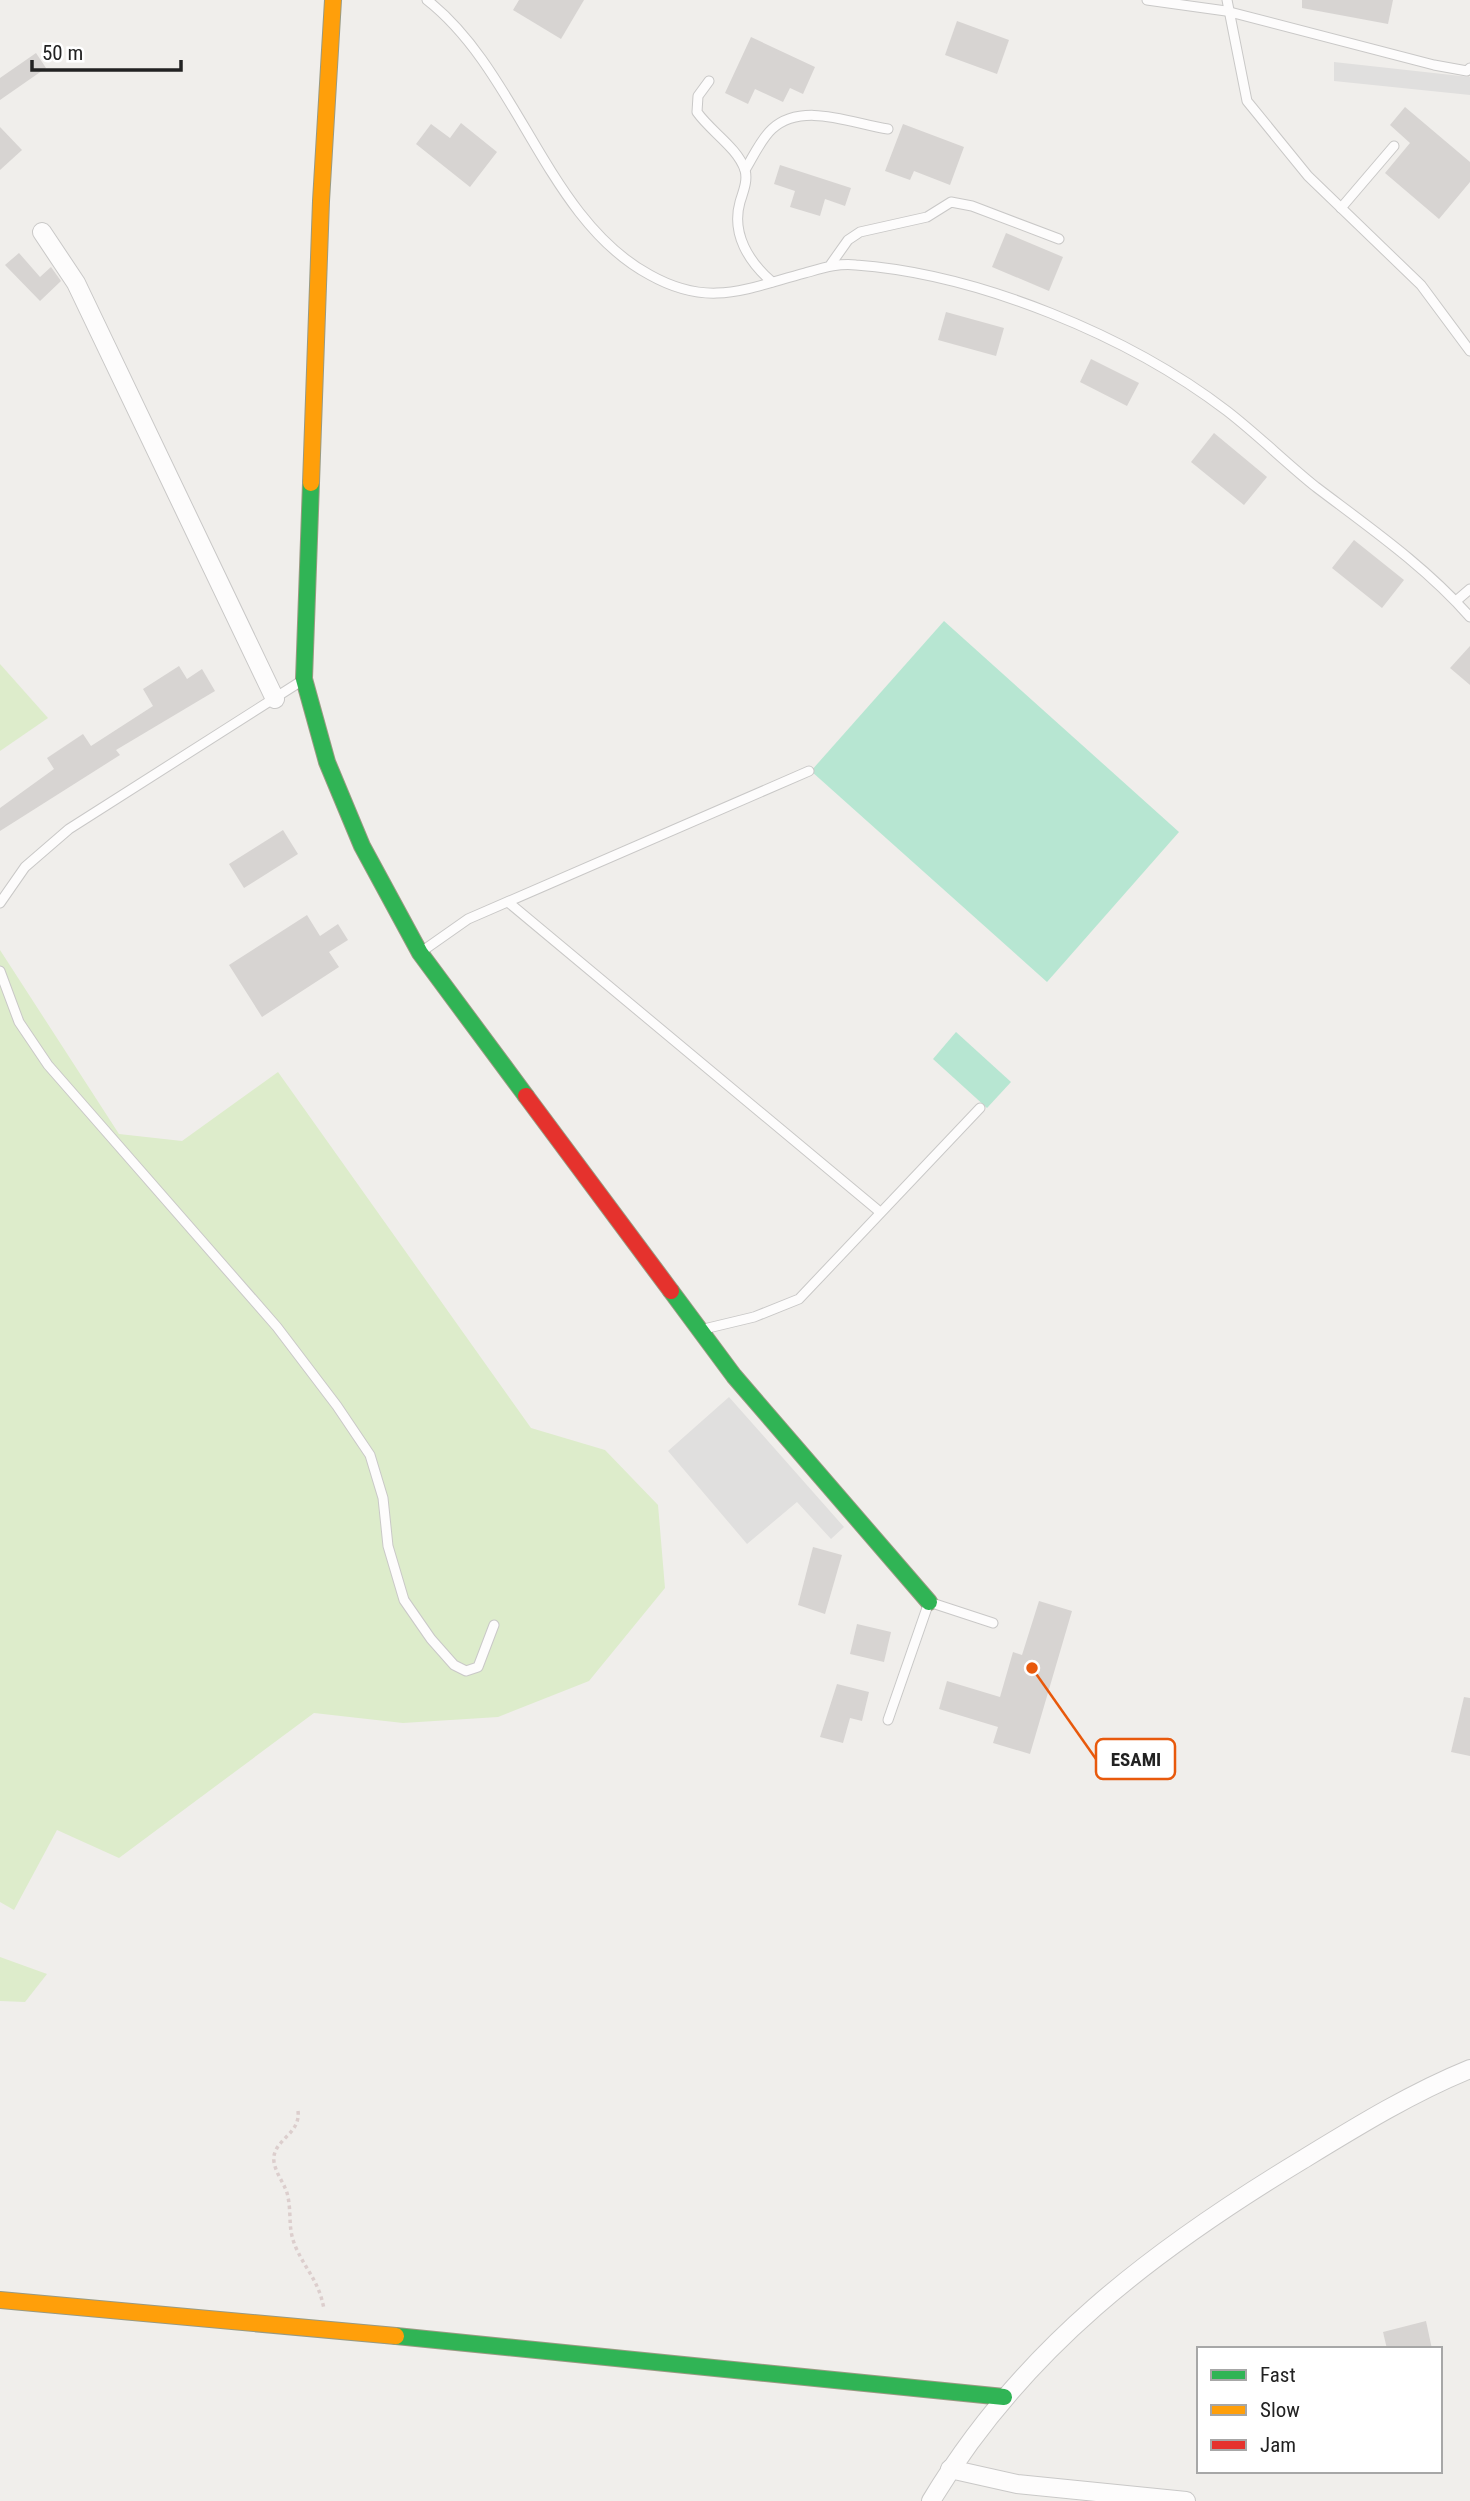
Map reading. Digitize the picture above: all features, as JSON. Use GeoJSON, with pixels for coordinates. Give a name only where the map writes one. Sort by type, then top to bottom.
{"type":"FeatureCollection","features":[{"type":"Feature","properties":{"kind":"street"},"geometry":{"type":"LineString","coordinates":[[333,0],[321,201],[304,679],[327,762],[357,834],[420,953],[579,1164],[699,1331],[790,1445],[929,1602]]}},
{"type":"Feature","properties":{"kind":"street"},"geometry":{"type":"LineString","coordinates":[[42,232],[76,283],[275,699]]}},
{"type":"Feature","properties":{"kind":"street"},"geometry":{"type":"LineString","coordinates":[[931,2501],[950,2469],[1004,2398],[1093,2308],[1157,2254],[1247,2193],[1378,2114],[1470,2069]]}},
{"type":"Feature","properties":{"kind":"street"},"geometry":{"type":"LineString","coordinates":[[0,2301],[688,2364],[1004,2398]]}},
{"type":"Feature","properties":{"kind":"street"},"geometry":{"type":"LineString","coordinates":[[950,2469],[1017,2484],[1185,2501]]}},
{"type":"Feature","properties":{"kind":"lane"},"geometry":{"type":"LineString","coordinates":[[427,0],[478,54],[567,192],[607,245],[647,274],[690,292],[709,296],[729,294],[831,264],[909,272],[977,287],[1055,315],[1141,357],[1226,410],[1315,486],[1385,537],[1470,617]]}},
{"type":"Feature","properties":{"kind":"lane"},"geometry":{"type":"LineString","coordinates":[[1147,0],[1226,11],[1434,65],[1466,71],[1470,68]]}},
{"type":"Feature","properties":{"kind":"lane"},"geometry":{"type":"LineString","coordinates":[[1227,0],[1226,11],[1247,101],[1308,176],[1421,285],[1470,351]]}},
{"type":"Feature","properties":{"kind":"lane"},"geometry":{"type":"LineString","coordinates":[[709,81],[698,96],[697,112],[732,149],[745,170],[746,183],[739,206],[739,235],[757,268],[772,282]]}},
{"type":"Feature","properties":{"kind":"lane"},"geometry":{"type":"LineString","coordinates":[[745,170],[771,130],[792,118],[831,117],[888,129]]}},
{"type":"Feature","properties":{"kind":"lane"},"geometry":{"type":"LineString","coordinates":[[1341,208],[1394,146]]}},
{"type":"Feature","properties":{"kind":"lane"},"geometry":{"type":"LineString","coordinates":[[831,264],[848,240],[860,232],[927,217],[951,202],[972,206],[1059,239]]}},
{"type":"Feature","properties":{"kind":"lane"},"geometry":{"type":"LineString","coordinates":[[1456,601],[1470,589]]}},
{"type":"Feature","properties":{"kind":"lane"},"geometry":{"type":"LineString","coordinates":[[0,903],[25,867],[69,829],[304,679]]}},
{"type":"Feature","properties":{"kind":"lane"},"geometry":{"type":"LineString","coordinates":[[420,953],[468,919],[809,771]]}},
{"type":"Feature","properties":{"kind":"lane"},"geometry":{"type":"LineString","coordinates":[[508,902],[880,1212]]}},
{"type":"Feature","properties":{"kind":"lane"},"geometry":{"type":"LineString","coordinates":[[0,971],[19,1022],[48,1065],[277,1327],[370,1455],[383,1498],[388,1546],[396,1576],[414,1619],[454,1665],[466,1671],[478,1667],[494,1625]]}},
{"type":"Feature","properties":{"kind":"lane"},"geometry":{"type":"LineString","coordinates":[[699,1331],[754,1317],[799,1299],[980,1108]]}},
{"type":"Feature","properties":{"kind":"lane"},"geometry":{"type":"LineString","coordinates":[[888,1720],[929,1602],[993,1623]]}},
{"type":"Feature","properties":{"kind":"path"},"geometry":{"type":"LineString","coordinates":[[298,2111],[296,2128],[276,2148],[274,2161],[288,2194],[288,2228],[298,2253],[320,2287],[329,2331]]}},
{"type":"Feature","properties":{"kind":"green space"},"geometry":{"type":"Polygon","coordinates":[[[944,621],[1179,832],[1047,982],[811,771],[944,621]]]}},
{"type":"Feature","properties":{"kind":"green space"},"geometry":{"type":"Polygon","coordinates":[[[0,664],[48,718],[0,751],[0,664]]]}},
{"type":"Feature","properties":{"kind":"green space"},"geometry":{"type":"Polygon","coordinates":[[[0,950],[119,1134],[182,1141],[278,1072],[531,1428],[605,1450],[658,1505],[665,1588],[589,1681],[498,1717],[403,1723],[314,1713],[119,1858],[57,1830],[14,1910],[0,1902],[0,950]]]}},
{"type":"Feature","properties":{"kind":"green space"},"geometry":{"type":"Polygon","coordinates":[[[956,1032],[1011,1082],[987,1108],[933,1059],[956,1032]]]}},
{"type":"Feature","properties":{"kind":"green space"},"geometry":{"type":"Polygon","coordinates":[[[0,1957],[47,1974],[25,2002],[0,2001],[0,1957]]]}},
{"type":"Feature","properties":{"kind":"shaded area"},"geometry":{"type":"Polygon","coordinates":[[[1334,62],[1470,77],[1470,95],[1334,81],[1334,62]]]}},
{"type":"Feature","properties":{"kind":"shaded area"},"geometry":{"type":"Polygon","coordinates":[[[729,1397],[844,1527],[831,1539],[797,1502],[747,1544],[668,1451],[729,1397]]]}},
{"type":"Feature","properties":{"kind":"building"},"geometry":{"type":"Polygon","coordinates":[[[519,0],[584,0],[561,39],[513,10],[519,0]]]}},
{"type":"Feature","properties":{"kind":"building"},"geometry":{"type":"Polygon","coordinates":[[[1302,0],[1393,0],[1388,24],[1302,8],[1302,0]]]}},
{"type":"Feature","properties":{"kind":"building"},"geometry":{"type":"Polygon","coordinates":[[[957,21],[1009,40],[997,74],[945,55],[957,21]]]}},
{"type":"Feature","properties":{"kind":"building"},"geometry":{"type":"Polygon","coordinates":[[[751,37],[815,67],[803,94],[790,88],[783,102],[755,89],[748,104],[725,93],[751,37]]]}},
{"type":"Feature","properties":{"kind":"building"},"geometry":{"type":"Polygon","coordinates":[[[36,53],[46,68],[0,100],[0,78],[36,53]]]}},
{"type":"Feature","properties":{"kind":"building"},"geometry":{"type":"Polygon","coordinates":[[[1405,107],[1470,162],[1470,182],[1439,219],[1385,173],[1410,143],[1390,125],[1405,107]]]}},
{"type":"Feature","properties":{"kind":"building"},"geometry":{"type":"Polygon","coordinates":[[[461,123],[497,152],[470,187],[416,144],[431,124],[450,138],[461,123]]]}},
{"type":"Feature","properties":{"kind":"building"},"geometry":{"type":"Polygon","coordinates":[[[903,124],[964,147],[950,185],[914,171],[910,180],[885,171],[903,124]]]}},
{"type":"Feature","properties":{"kind":"building"},"geometry":{"type":"Polygon","coordinates":[[[0,127],[22,150],[0,170],[0,127]]]}},
{"type":"Feature","properties":{"kind":"building"},"geometry":{"type":"Polygon","coordinates":[[[780,165],[851,188],[845,206],[825,199],[820,216],[790,207],[795,191],[774,184],[780,165]]]}},
{"type":"Feature","properties":{"kind":"building"},"geometry":{"type":"Polygon","coordinates":[[[1006,233],[1063,257],[1049,291],[992,267],[1006,233]]]}},
{"type":"Feature","properties":{"kind":"building"},"geometry":{"type":"Polygon","coordinates":[[[19,253],[40,277],[51,267],[61,281],[40,301],[5,265],[19,253]]]}},
{"type":"Feature","properties":{"kind":"building"},"geometry":{"type":"Polygon","coordinates":[[[946,312],[1004,328],[996,356],[938,340],[946,312]]]}},
{"type":"Feature","properties":{"kind":"building"},"geometry":{"type":"Polygon","coordinates":[[[1091,359],[1139,383],[1127,406],[1080,382],[1091,359]]]}},
{"type":"Feature","properties":{"kind":"building"},"geometry":{"type":"Polygon","coordinates":[[[1214,433],[1267,477],[1244,505],[1191,462],[1214,433]]]}},
{"type":"Feature","properties":{"kind":"building"},"geometry":{"type":"Polygon","coordinates":[[[1354,540],[1404,580],[1382,608],[1332,568],[1354,540]]]}},
{"type":"Feature","properties":{"kind":"building"},"geometry":{"type":"Polygon","coordinates":[[[1470,646],[1470,685],[1450,668],[1470,646]]]}},
{"type":"Feature","properties":{"kind":"building"},"geometry":{"type":"Polygon","coordinates":[[[179,666],[187,679],[202,669],[215,691],[116,750],[120,755],[0,831],[0,808],[54,769],[47,758],[83,734],[91,746],[153,706],[143,689],[179,666]]]}},
{"type":"Feature","properties":{"kind":"building"},"geometry":{"type":"Polygon","coordinates":[[[283,830],[298,854],[244,888],[229,864],[283,830]]]}},
{"type":"Feature","properties":{"kind":"building"},"geometry":{"type":"Polygon","coordinates":[[[307,915],[320,936],[338,924],[348,940],[329,952],[339,967],[262,1017],[229,965],[307,915]]]}},
{"type":"Feature","properties":{"kind":"building"},"geometry":{"type":"Polygon","coordinates":[[[813,1547],[842,1555],[825,1614],[798,1605],[813,1547]]]}},
{"type":"Feature","properties":{"kind":"building"},"geometry":{"type":"Polygon","coordinates":[[[1039,1601],[1072,1611],[1030,1754],[993,1743],[998,1727],[939,1709],[947,1681],[1000,1697],[1013,1652],[1022,1655],[1039,1601]]]}},
{"type":"Feature","properties":{"kind":"building"},"geometry":{"type":"Polygon","coordinates":[[[857,1624],[891,1632],[884,1662],[850,1654],[857,1624]]]}},
{"type":"Feature","properties":{"kind":"building"},"geometry":{"type":"Polygon","coordinates":[[[837,1684],[869,1692],[862,1721],[850,1718],[843,1743],[820,1737],[837,1684]]]}},
{"type":"Feature","properties":{"kind":"building"},"geometry":{"type":"Polygon","coordinates":[[[1464,1697],[1470,1698],[1470,1756],[1451,1752],[1464,1697]]]}},
{"type":"Feature","properties":{"kind":"building"},"geometry":{"type":"Polygon","coordinates":[[[1426,2321],[1432,2347],[1387,2347],[1383,2332],[1426,2321]]]}},
{"type":"Feature","properties":{"kind":"traffic: fast"},"geometry":{"type":"LineString","coordinates":[[311,483],[304,679],[327,762],[362,846],[420,953],[526,1096]]}},
{"type":"Feature","properties":{"kind":"traffic: fast"},"geometry":{"type":"LineString","coordinates":[[671,1291],[734,1376],[929,1602]]}},
{"type":"Feature","properties":{"kind":"traffic: fast"},"geometry":{"type":"LineString","coordinates":[[396,2336],[1004,2397]]}},
{"type":"Feature","properties":{"kind":"traffic: slow"},"geometry":{"type":"LineString","coordinates":[[311,483],[321,201],[333,0]]}},
{"type":"Feature","properties":{"kind":"traffic: slow"},"geometry":{"type":"LineString","coordinates":[[0,2300],[396,2336]]}},
{"type":"Feature","properties":{"kind":"traffic: jam"},"geometry":{"type":"LineString","coordinates":[[526,1096],[671,1291]]}},
{"type":"Feature","properties":{"kind":"place","name":"ESAMI"},"geometry":{"type":"Point","coordinates":[1032,1668]}}]}
